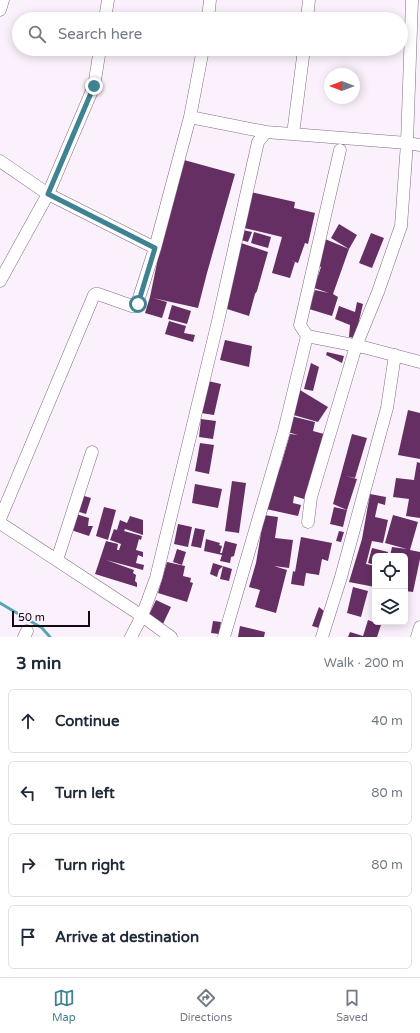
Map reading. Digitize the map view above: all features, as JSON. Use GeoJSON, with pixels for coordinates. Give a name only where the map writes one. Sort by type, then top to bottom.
{"type":"FeatureCollection","features":[{"type":"Feature","properties":{"kind":"street"},"geometry":{"type":"LineString","coordinates":[[0,10],[3,0]]}},
{"type":"Feature","properties":{"kind":"street"},"geometry":{"type":"LineString","coordinates":[[106,12],[108,0]]}},
{"type":"Feature","properties":{"kind":"street"},"geometry":{"type":"LineString","coordinates":[[209,12],[210,0]]}},
{"type":"Feature","properties":{"kind":"street"},"geometry":{"type":"LineString","coordinates":[[309,12],[310,0]]}},
{"type":"Feature","properties":{"kind":"street"},"geometry":{"type":"LineString","coordinates":[[308,522],[311,497],[356,346],[378,292],[401,226],[407,143],[412,0]]}},
{"type":"Feature","properties":{"kind":"street"},"geometry":{"type":"LineString","coordinates":[[0,281],[48,194],[94,86],[99,56]]}},
{"type":"Feature","properties":{"kind":"street"},"geometry":{"type":"LineString","coordinates":[[0,519],[94,295],[98,294],[136,306],[138,304],[155,248],[190,117],[202,56]]}},
{"type":"Feature","properties":{"kind":"street"},"geometry":{"type":"LineString","coordinates":[[293,134],[303,56]]}},
{"type":"Feature","properties":{"kind":"street"},"geometry":{"type":"LineString","coordinates":[[190,117],[266,132],[420,145]]}},
{"type":"Feature","properties":{"kind":"street"},"geometry":{"type":"LineString","coordinates":[[131,637],[142,616],[156,578],[218,321],[258,142],[266,132]]}},
{"type":"Feature","properties":{"kind":"street"},"geometry":{"type":"LineString","coordinates":[[340,150],[300,325],[307,336],[356,346],[420,362]]}},
{"type":"Feature","properties":{"kind":"street"},"geometry":{"type":"LineString","coordinates":[[0,161],[48,194],[155,248]]}},
{"type":"Feature","properties":{"kind":"street"},"geometry":{"type":"LineString","coordinates":[[224,637],[284,431],[307,336]]}},
{"type":"Feature","properties":{"kind":"street"},"geometry":{"type":"LineString","coordinates":[[322,637],[341,577],[387,408],[395,355]]}},
{"type":"Feature","properties":{"kind":"street"},"geometry":{"type":"LineString","coordinates":[[57,560],[92,452]]}},
{"type":"Feature","properties":{"kind":"street"},"geometry":{"type":"LineString","coordinates":[[0,523],[142,616],[171,637]]}},
{"type":"Feature","properties":{"kind":"street"},"geometry":{"type":"LineString","coordinates":[[417,637],[420,627]]}},
{"type":"Feature","properties":{"kind":"building"},"geometry":{"type":"Polygon","coordinates":[[[184,160],[235,174],[198,308],[153,298],[167,302],[162,318],[145,313],[150,297],[164,229],[184,160]]]}},
{"type":"Feature","properties":{"kind":"building"},"geometry":{"type":"Polygon","coordinates":[[[251,192],[295,202],[294,208],[315,213],[308,244],[305,243],[298,263],[290,260],[295,262],[290,278],[272,273],[282,237],[244,228],[251,192]]]}},
{"type":"Feature","properties":{"kind":"building"},"geometry":{"type":"Polygon","coordinates":[[[339,224],[357,235],[349,249],[331,238],[339,224]]]}},
{"type":"Feature","properties":{"kind":"building"},"geometry":{"type":"Polygon","coordinates":[[[243,230],[252,232],[248,242],[241,240],[243,230]]]}},
{"type":"Feature","properties":{"kind":"building"},"geometry":{"type":"Polygon","coordinates":[[[254,232],[271,237],[268,248],[251,243],[254,232]]]}},
{"type":"Feature","properties":{"kind":"building"},"geometry":{"type":"Polygon","coordinates":[[[371,233],[384,238],[372,268],[359,263],[371,233]]]}},
{"type":"Feature","properties":{"kind":"building"},"geometry":{"type":"Polygon","coordinates":[[[325,239],[349,249],[333,294],[338,297],[332,316],[309,309],[315,290],[329,293],[314,288],[321,267],[314,264],[325,239]]]}},
{"type":"Feature","properties":{"kind":"building"},"geometry":{"type":"Polygon","coordinates":[[[241,243],[268,252],[249,316],[224,308],[241,243]]]}},
{"type":"Feature","properties":{"kind":"building"},"geometry":{"type":"Polygon","coordinates":[[[357,302],[363,304],[355,338],[349,337],[350,325],[335,319],[339,306],[355,312],[357,302]]]}},
{"type":"Feature","properties":{"kind":"building"},"geometry":{"type":"Polygon","coordinates":[[[172,305],[191,311],[187,324],[168,319],[172,305]]]}},
{"type":"Feature","properties":{"kind":"building"},"geometry":{"type":"Polygon","coordinates":[[[169,321],[186,326],[184,333],[195,335],[193,342],[165,334],[169,321]]]}},
{"type":"Feature","properties":{"kind":"building"},"geometry":{"type":"Polygon","coordinates":[[[225,340],[252,346],[249,367],[220,360],[225,340]]]}},
{"type":"Feature","properties":{"kind":"building"},"geometry":{"type":"Polygon","coordinates":[[[327,352],[344,356],[342,363],[326,355],[327,352]]]}},
{"type":"Feature","properties":{"kind":"building"},"geometry":{"type":"Polygon","coordinates":[[[311,363],[319,367],[313,391],[304,389],[311,363]]]}},
{"type":"Feature","properties":{"kind":"building"},"geometry":{"type":"Polygon","coordinates":[[[208,381],[221,384],[214,415],[201,413],[208,381]]]}},
{"type":"Feature","properties":{"kind":"building"},"geometry":{"type":"Polygon","coordinates":[[[300,390],[328,407],[318,422],[290,414],[300,390]]]}},
{"type":"Feature","properties":{"kind":"building"},"geometry":{"type":"Polygon","coordinates":[[[408,410],[420,413],[420,459],[398,455],[408,410]]]}},
{"type":"Feature","properties":{"kind":"building"},"geometry":{"type":"Polygon","coordinates":[[[291,416],[315,422],[313,431],[324,434],[313,478],[304,499],[294,496],[293,503],[301,505],[298,516],[266,509],[290,434],[298,435],[287,432],[291,416]]]}},
{"type":"Feature","properties":{"kind":"building"},"geometry":{"type":"Polygon","coordinates":[[[201,419],[216,421],[213,439],[199,437],[201,419]]]}},
{"type":"Feature","properties":{"kind":"building"},"geometry":{"type":"Polygon","coordinates":[[[352,434],[367,438],[355,478],[346,476],[357,479],[347,510],[333,504],[352,434]]]}},
{"type":"Feature","properties":{"kind":"building"},"geometry":{"type":"Polygon","coordinates":[[[200,443],[214,445],[209,474],[195,471],[200,443]]]}},
{"type":"Feature","properties":{"kind":"building"},"geometry":{"type":"Polygon","coordinates":[[[417,462],[420,463],[420,518],[406,516],[409,499],[393,497],[396,478],[414,480],[417,462]]]}},
{"type":"Feature","properties":{"kind":"building"},"geometry":{"type":"Polygon","coordinates":[[[232,481],[246,483],[239,533],[225,531],[232,481]]]}},
{"type":"Feature","properties":{"kind":"building"},"geometry":{"type":"Polygon","coordinates":[[[195,484],[222,489],[218,508],[192,503],[195,484]]]}},
{"type":"Feature","properties":{"kind":"building"},"geometry":{"type":"Polygon","coordinates":[[[370,494],[386,497],[385,505],[378,503],[375,517],[388,520],[383,543],[372,541],[366,564],[372,565],[372,586],[349,582],[362,539],[370,494]]]}},
{"type":"Feature","properties":{"kind":"building"},"geometry":{"type":"Polygon","coordinates":[[[81,495],[91,498],[86,514],[76,511],[81,495]]]}},
{"type":"Feature","properties":{"kind":"building"},"geometry":{"type":"Polygon","coordinates":[[[104,507],[116,510],[108,540],[96,536],[104,507]]]}},
{"type":"Feature","properties":{"kind":"building"},"geometry":{"type":"Polygon","coordinates":[[[334,507],[347,510],[343,527],[330,524],[334,507]]]}},
{"type":"Feature","properties":{"kind":"building"},"geometry":{"type":"Polygon","coordinates":[[[76,514],[89,518],[88,526],[93,526],[89,536],[71,530],[76,514]]]}},
{"type":"Feature","properties":{"kind":"building"},"geometry":{"type":"Polygon","coordinates":[[[264,515],[278,517],[275,538],[293,540],[289,568],[274,566],[287,570],[276,613],[255,607],[260,590],[249,587],[256,563],[264,515]]]}},
{"type":"Feature","properties":{"kind":"building"},"geometry":{"type":"Polygon","coordinates":[[[393,515],[418,522],[410,550],[420,552],[420,559],[413,592],[408,591],[408,553],[391,553],[392,547],[407,549],[385,543],[393,515]]]}},
{"type":"Feature","properties":{"kind":"building"},"geometry":{"type":"Polygon","coordinates":[[[130,516],[143,520],[143,535],[125,529],[124,531],[142,536],[141,540],[139,539],[136,550],[143,552],[143,557],[138,555],[136,563],[144,565],[143,570],[106,560],[134,570],[133,573],[136,575],[135,581],[137,583],[137,587],[95,574],[106,541],[118,544],[117,550],[119,550],[121,544],[110,540],[114,529],[117,530],[120,520],[127,523],[130,516]]]}},
{"type":"Feature","properties":{"kind":"building"},"geometry":{"type":"Polygon","coordinates":[[[178,524],[192,527],[188,547],[174,544],[178,524]]]}},
{"type":"Feature","properties":{"kind":"building"},"geometry":{"type":"Polygon","coordinates":[[[195,528],[205,530],[201,548],[191,546],[195,528]]]}},
{"type":"Feature","properties":{"kind":"building"},"geometry":{"type":"Polygon","coordinates":[[[339,531],[344,532],[341,542],[336,541],[339,531]]]}},
{"type":"Feature","properties":{"kind":"building"},"geometry":{"type":"Polygon","coordinates":[[[301,537],[332,543],[328,561],[322,559],[319,575],[306,573],[304,586],[291,584],[293,571],[295,572],[301,537]]]}},
{"type":"Feature","properties":{"kind":"building"},"geometry":{"type":"Polygon","coordinates":[[[206,539],[220,543],[219,545],[222,546],[220,553],[222,553],[225,541],[237,544],[234,556],[231,557],[230,563],[220,561],[222,555],[204,551],[206,539]]]}},
{"type":"Feature","properties":{"kind":"building"},"geometry":{"type":"Polygon","coordinates":[[[372,548],[388,552],[372,553],[372,564],[368,563],[372,548]]]}},
{"type":"Feature","properties":{"kind":"building"},"geometry":{"type":"Polygon","coordinates":[[[177,549],[186,552],[182,565],[173,562],[177,549]]]}},
{"type":"Feature","properties":{"kind":"building"},"geometry":{"type":"Polygon","coordinates":[[[167,562],[185,566],[183,576],[191,578],[190,582],[193,583],[187,602],[158,593],[167,562]]]}},
{"type":"Feature","properties":{"kind":"building"},"geometry":{"type":"Polygon","coordinates":[[[213,563],[223,566],[219,570],[217,577],[210,574],[213,563]]]}},
{"type":"Feature","properties":{"kind":"building"},"geometry":{"type":"Polygon","coordinates":[[[223,566],[232,569],[229,581],[220,579],[223,566]]]}},
{"type":"Feature","properties":{"kind":"building"},"geometry":{"type":"Polygon","coordinates":[[[353,587],[368,591],[361,617],[347,613],[353,587]]]}},
{"type":"Feature","properties":{"kind":"building"},"geometry":{"type":"Polygon","coordinates":[[[156,600],[171,607],[162,626],[147,619],[156,600]]]}},
{"type":"Feature","properties":{"kind":"building"},"geometry":{"type":"Polygon","coordinates":[[[319,607],[324,611],[319,628],[312,626],[319,607]]]}},
{"type":"Feature","properties":{"kind":"building"},"geometry":{"type":"Polygon","coordinates":[[[368,620],[372,622],[372,625],[381,625],[377,637],[348,637],[350,632],[363,636],[368,620]]]}},
{"type":"Feature","properties":{"kind":"building"},"geometry":{"type":"Polygon","coordinates":[[[213,621],[221,622],[219,634],[211,633],[213,621]]]}},
{"type":"Feature","properties":{"kind":"building"},"geometry":{"type":"Polygon","coordinates":[[[240,626],[265,632],[264,637],[238,637],[240,626]]]}},
{"type":"Feature","properties":{"kind":"waterway"},"geometry":{"type":"LineString","coordinates":[[0,603],[42,628],[50,637]]}},
{"type":"Feature","properties":{"kind":"route"},"geometry":{"type":"LineString","coordinates":[[94,86],[48,194],[155,248],[138,304]]}}]}
